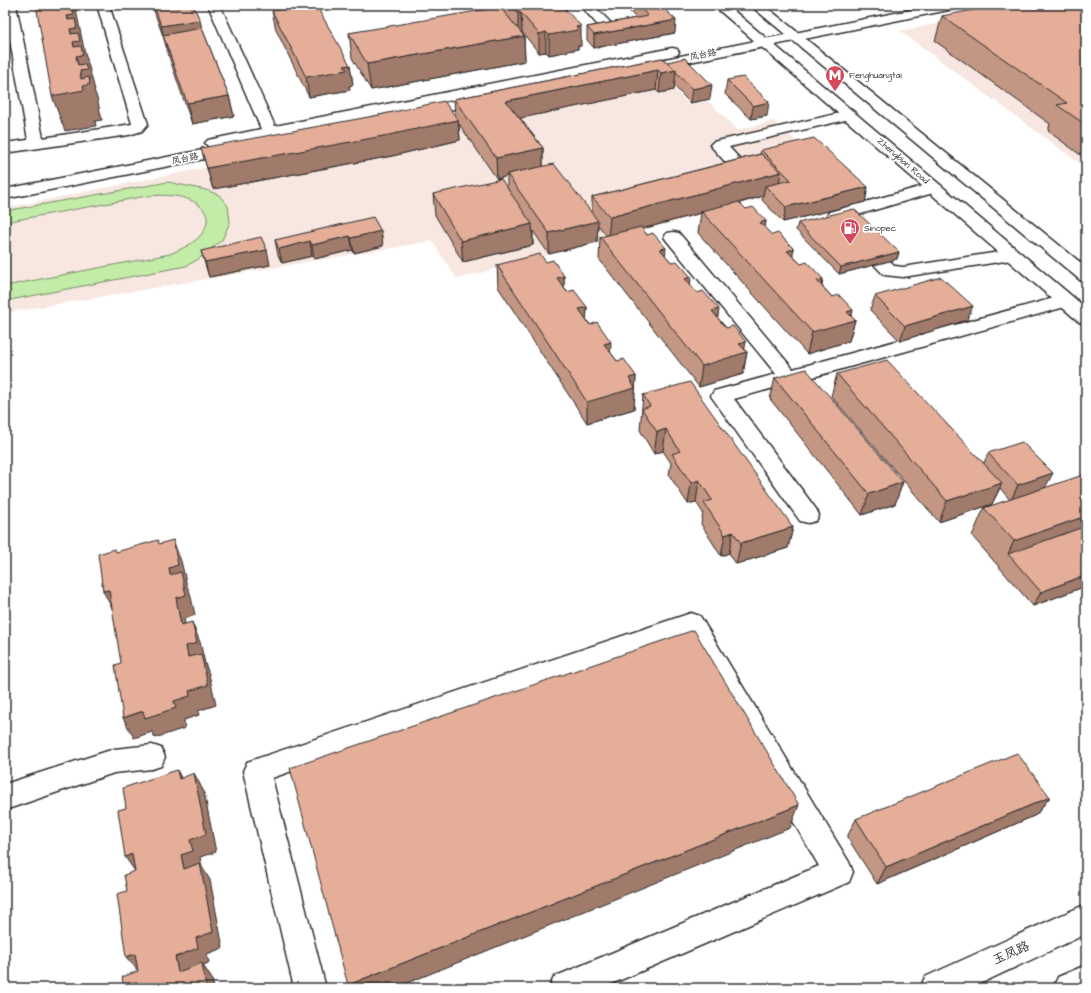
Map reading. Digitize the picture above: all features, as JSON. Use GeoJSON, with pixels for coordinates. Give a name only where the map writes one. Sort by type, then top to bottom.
{"type":"FeatureCollection","features":[{"type":"Feature","properties":{"kind":"street"},"geometry":{"type":"LineString","coordinates":[[10,5],[36,144]]}},
{"type":"Feature","properties":{"kind":"street"},"geometry":{"type":"LineString","coordinates":[[5,148],[129,130],[137,128],[140,124],[103,5]]}},
{"type":"Feature","properties":{"kind":"street"},"geometry":{"type":"LineString","coordinates":[[214,5],[270,131]]}},
{"type":"Feature","properties":{"kind":"street"},"geometry":{"type":"LineString","coordinates":[[586,5],[608,28]]}},
{"type":"Feature","properties":{"kind":"street","name":"Zhengbian Road"},"geometry":{"type":"LineString","coordinates":[[719,5],[1086,318]]}},
{"type":"Feature","properties":{"kind":"street"},"geometry":{"type":"LineString","coordinates":[[756,5],[1086,276]]}},
{"type":"Feature","properties":{"kind":"street","name":"凤台路"},"geometry":{"type":"LineString","coordinates":[[790,33],[908,5]]}},
{"type":"Feature","properties":{"kind":"street","name":"凤台路"},"geometry":{"type":"LineString","coordinates":[[5,194],[790,33],[954,5]]}},
{"type":"Feature","properties":{"kind":"street","name":"凤台路"},"geometry":{"type":"LineString","coordinates":[[5,183],[270,131],[760,39]]}},
{"type":"Feature","properties":{"kind":"street"},"geometry":{"type":"LineString","coordinates":[[703,176],[733,169],[737,165],[718,145],[849,115]]}},
{"type":"Feature","properties":{"kind":"street"},"geometry":{"type":"LineString","coordinates":[[934,188],[835,216],[890,271],[903,272],[1012,255]]}},
{"type":"Feature","properties":{"kind":"street"},"geometry":{"type":"LineString","coordinates":[[673,237],[789,377]]}},
{"type":"Feature","properties":{"kind":"street"},"geometry":{"type":"LineString","coordinates":[[808,515],[721,396],[1065,301]]}},
{"type":"Feature","properties":{"kind":"street"},"geometry":{"type":"LineString","coordinates":[[310,988],[257,771],[691,623],[840,872],[565,988]]}},
{"type":"Feature","properties":{"kind":"street"},"geometry":{"type":"LineString","coordinates":[[5,797],[114,761],[152,757]]}},
{"type":"Feature","properties":{"kind":"street","name":"玉凤路"},"geometry":{"type":"LineString","coordinates":[[936,988],[1086,919]]}},
{"type":"Feature","properties":{"kind":"street"},"geometry":{"type":"LineString","coordinates":[[1069,988],[1086,980]]}},
{"type":"Feature","properties":{"kind":"shaded area"},"geometry":{"type":"Polygon","coordinates":[[[1034,5],[1086,5],[1086,168],[900,31],[1034,5]]]}},
{"type":"Feature","properties":{"kind":"shaded area"},"geometry":{"type":"Polygon","coordinates":[[[662,76],[689,105],[708,101],[738,130],[774,121],[807,151],[783,193],[457,279],[432,241],[5,313],[5,208],[662,76]]]}},
{"type":"Feature","properties":{"kind":"green space"},"geometry":{"type":"Polygon","coordinates":[[[168,182],[206,190],[219,195],[228,206],[230,222],[222,240],[197,260],[186,266],[5,301],[5,286],[170,254],[186,247],[196,240],[205,229],[207,221],[206,214],[197,204],[182,197],[166,195],[142,197],[5,222],[5,211],[168,182]]]}},
{"type":"Feature","properties":{"kind":"building"},"geometry":{"type":"Polygon","coordinates":[[[36,5],[65,5],[65,9],[72,8],[74,15],[67,16],[68,20],[75,19],[77,28],[70,29],[71,34],[78,33],[80,41],[73,42],[74,47],[81,46],[83,55],[76,56],[78,65],[85,64],[87,70],[80,71],[81,79],[89,77],[90,84],[83,86],[84,90],[52,96],[36,5]]]}},
{"type":"Feature","properties":{"kind":"building"},"geometry":{"type":"Polygon","coordinates":[[[154,5],[193,5],[200,20],[161,26],[154,5]]]}},
{"type":"Feature","properties":{"kind":"building"},"geometry":{"type":"Polygon","coordinates":[[[306,5],[316,5],[350,65],[344,66],[347,70],[306,77],[272,11],[306,5]]]}},
{"type":"Feature","properties":{"kind":"building"},"geometry":{"type":"Polygon","coordinates":[[[510,5],[566,5],[562,6],[581,26],[576,27],[578,30],[549,35],[546,32],[539,34],[521,13],[518,13],[510,5]]]}},
{"type":"Feature","properties":{"kind":"building"},"geometry":{"type":"Polygon","coordinates":[[[637,5],[660,5],[676,20],[594,35],[587,27],[648,16],[637,5]]]}},
{"type":"Feature","properties":{"kind":"building"},"geometry":{"type":"Polygon","coordinates":[[[999,5],[1086,5],[1086,125],[1057,105],[1067,103],[942,16],[999,5]]]}},
{"type":"Feature","properties":{"kind":"building"},"geometry":{"type":"Polygon","coordinates":[[[500,7],[524,36],[367,64],[349,33],[500,7]]]}},
{"type":"Feature","properties":{"kind":"building"},"geometry":{"type":"Polygon","coordinates":[[[202,28],[229,96],[187,103],[163,35],[202,28]]]}},
{"type":"Feature","properties":{"kind":"building"},"geometry":{"type":"Polygon","coordinates":[[[662,58],[676,70],[661,73],[658,70],[506,101],[543,148],[496,158],[454,99],[662,58]]]}},
{"type":"Feature","properties":{"kind":"building"},"geometry":{"type":"Polygon","coordinates":[[[685,58],[712,85],[692,89],[667,62],[685,58]]]}},
{"type":"Feature","properties":{"kind":"building"},"geometry":{"type":"Polygon","coordinates":[[[743,77],[769,102],[753,106],[727,80],[743,77]]]}},
{"type":"Feature","properties":{"kind":"building"},"geometry":{"type":"Polygon","coordinates":[[[444,101],[458,120],[389,135],[207,168],[201,148],[379,115],[444,101]]]}},
{"type":"Feature","properties":{"kind":"building"},"geometry":{"type":"Polygon","coordinates":[[[814,138],[868,187],[786,207],[765,186],[791,180],[761,150],[814,138]]]}},
{"type":"Feature","properties":{"kind":"building"},"geometry":{"type":"Polygon","coordinates":[[[761,154],[781,172],[610,217],[592,197],[761,154]]]}},
{"type":"Feature","properties":{"kind":"building"},"geometry":{"type":"Polygon","coordinates":[[[554,164],[598,221],[549,233],[507,174],[554,164]]]}},
{"type":"Feature","properties":{"kind":"building"},"geometry":{"type":"Polygon","coordinates":[[[501,179],[532,224],[461,241],[433,194],[501,179]]]}},
{"type":"Feature","properties":{"kind":"building"},"geometry":{"type":"Polygon","coordinates":[[[739,202],[746,209],[753,207],[766,221],[760,223],[772,235],[778,233],[794,249],[787,251],[801,264],[807,262],[823,279],[817,281],[832,297],[839,295],[853,310],[847,312],[855,320],[812,332],[701,211],[739,202]]]}},
{"type":"Feature","properties":{"kind":"building"},"geometry":{"type":"Polygon","coordinates":[[[854,209],[899,252],[841,267],[798,223],[854,209]]]}},
{"type":"Feature","properties":{"kind":"building"},"geometry":{"type":"Polygon","coordinates":[[[373,217],[381,231],[351,238],[350,236],[312,245],[310,241],[279,249],[275,240],[373,217]]]}},
{"type":"Feature","properties":{"kind":"building"},"geometry":{"type":"Polygon","coordinates":[[[641,227],[647,235],[653,233],[666,248],[660,249],[671,262],[677,261],[691,277],[685,279],[697,293],[703,291],[719,309],[712,311],[726,328],[733,326],[746,342],[739,344],[747,352],[702,366],[600,237],[641,227]]]}},
{"type":"Feature","properties":{"kind":"building"},"geometry":{"type":"Polygon","coordinates":[[[261,237],[267,250],[205,262],[201,251],[261,237]]]}},
{"type":"Feature","properties":{"kind":"building"},"geometry":{"type":"Polygon","coordinates":[[[540,254],[546,262],[553,260],[564,276],[557,278],[567,292],[574,290],[587,307],[579,309],[590,325],[597,322],[611,342],[604,344],[617,361],[624,359],[636,376],[629,378],[635,388],[587,402],[497,265],[540,254]]]}},
{"type":"Feature","properties":{"kind":"building"},"geometry":{"type":"Polygon","coordinates":[[[941,277],[973,306],[905,326],[875,296],[941,277]]]}},
{"type":"Feature","properties":{"kind":"building"},"geometry":{"type":"Polygon","coordinates":[[[887,360],[1002,483],[947,501],[837,374],[887,360]]]}},
{"type":"Feature","properties":{"kind":"building"},"geometry":{"type":"Polygon","coordinates":[[[806,369],[903,482],[869,494],[775,378],[806,369]]]}},
{"type":"Feature","properties":{"kind":"building"},"geometry":{"type":"Polygon","coordinates":[[[690,382],[793,527],[741,543],[733,532],[725,535],[704,503],[712,500],[699,480],[691,483],[672,454],[680,451],[666,429],[657,432],[642,409],[650,406],[643,395],[690,382]]]}},
{"type":"Feature","properties":{"kind":"building"},"geometry":{"type":"Polygon","coordinates":[[[1022,442],[1053,473],[1018,485],[988,453],[1022,442]]]}},
{"type":"Feature","properties":{"kind":"building"},"geometry":{"type":"Polygon","coordinates":[[[1086,474],[1086,516],[1014,541],[984,508],[1086,474]]]}},
{"type":"Feature","properties":{"kind":"building"},"geometry":{"type":"Polygon","coordinates":[[[1086,526],[1086,575],[1041,592],[1008,554],[1086,526]]]}},
{"type":"Feature","properties":{"kind":"building"},"geometry":{"type":"Polygon","coordinates":[[[158,540],[159,544],[173,540],[178,565],[169,568],[170,575],[181,572],[186,595],[176,598],[181,625],[192,622],[197,643],[186,646],[188,657],[201,654],[208,685],[189,691],[190,696],[174,701],[176,708],[145,718],[143,711],[123,718],[115,665],[121,663],[109,590],[103,591],[98,554],[115,549],[116,552],[158,540]]]}},
{"type":"Feature","properties":{"kind":"building"},"geometry":{"type":"Polygon","coordinates":[[[694,630],[799,805],[348,985],[290,768],[694,630]]]}},
{"type":"Feature","properties":{"kind":"building"},"geometry":{"type":"Polygon","coordinates":[[[1017,753],[1050,797],[886,867],[856,819],[1017,753]]]}},
{"type":"Feature","properties":{"kind":"building"},"geometry":{"type":"Polygon","coordinates":[[[177,770],[179,779],[194,773],[206,834],[190,840],[193,851],[181,855],[184,869],[200,863],[213,932],[196,938],[198,948],[175,957],[178,972],[202,963],[206,988],[124,988],[122,977],[138,971],[135,954],[126,957],[117,894],[127,891],[124,875],[135,871],[132,854],[125,857],[118,810],[126,808],[123,788],[177,770]]]}},
{"type":"Feature","properties":{"kind":"place","name":"Fenghuangtai"},"geometry":{"type":"Point","coordinates":[835,92]}},
{"type":"Feature","properties":{"kind":"place","name":"Sinopec"},"geometry":{"type":"Point","coordinates":[850,245]}}]}
